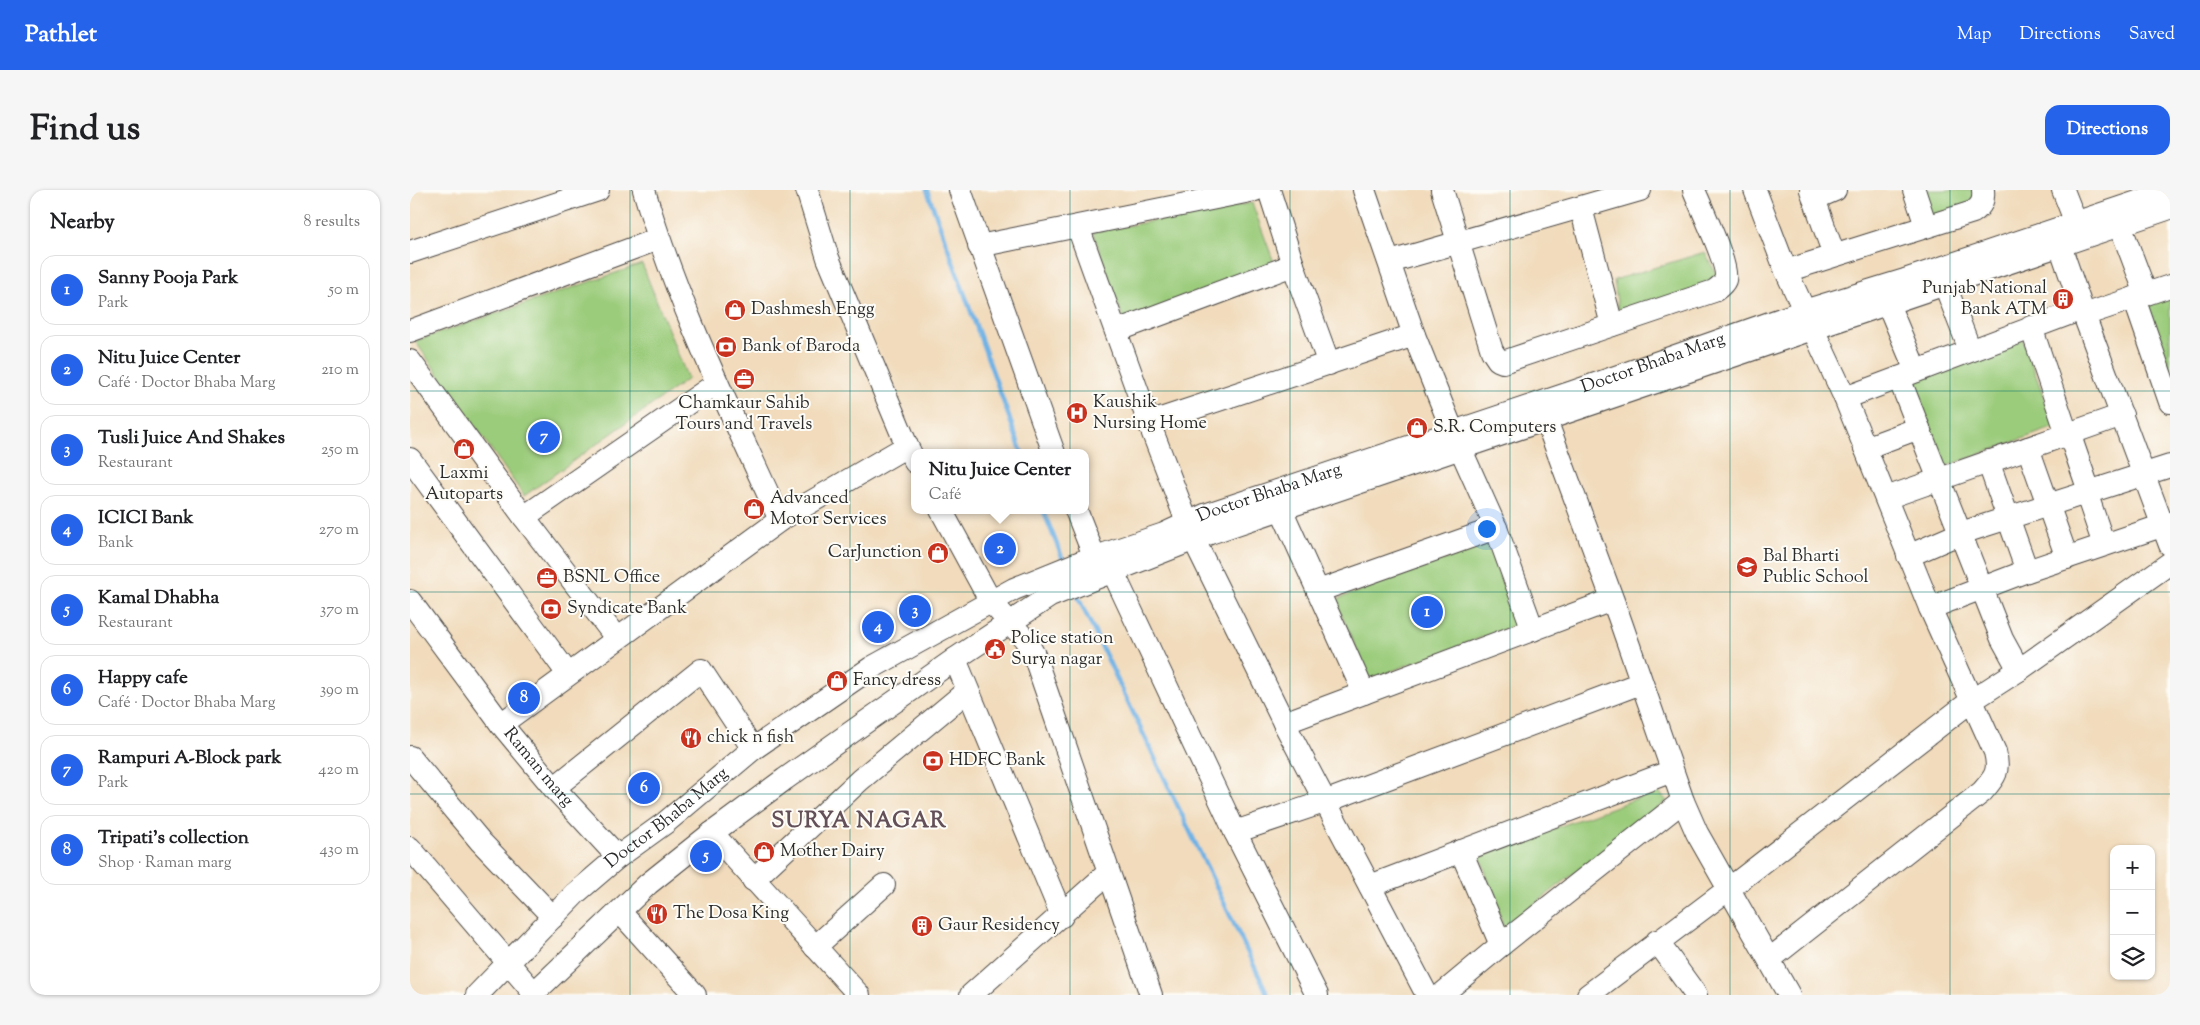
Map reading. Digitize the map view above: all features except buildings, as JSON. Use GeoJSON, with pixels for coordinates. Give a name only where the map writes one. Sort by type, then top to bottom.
{"type":"FeatureCollection","features":[{"type":"Feature","properties":{"kind":"street"},"geometry":{"type":"LineString","coordinates":[[410,252],[598,190]]}},
{"type":"Feature","properties":{"kind":"street"},"geometry":{"type":"LineString","coordinates":[[644,190],[658,239],[717,383],[780,520]]}},
{"type":"Feature","properties":{"kind":"street"},"geometry":{"type":"LineString","coordinates":[[502,724],[780,520],[911,454],[828,258],[807,190]]}},
{"type":"Feature","properties":{"kind":"street"},"geometry":{"type":"LineString","coordinates":[[960,190],[1053,449]]}},
{"type":"Feature","properties":{"kind":"street"},"geometry":{"type":"LineString","coordinates":[[979,246],[1255,190]]}},
{"type":"Feature","properties":{"kind":"street"},"geometry":{"type":"LineString","coordinates":[[1269,190],[1293,265],[1329,364]]}},
{"type":"Feature","properties":{"kind":"street"},"geometry":{"type":"LineString","coordinates":[[1364,190],[1414,335],[1457,441],[1496,528],[1534,630]]}},
{"type":"Feature","properties":{"kind":"street"},"geometry":{"type":"LineString","coordinates":[[1442,190],[1488,342],[1494,356],[1498,360],[1510,360],[1714,290],[1722,285],[1726,279],[1724,262],[1694,190]]}},
{"type":"Feature","properties":{"kind":"street"},"geometry":{"type":"LineString","coordinates":[[1390,262],[1459,244],[1640,190]]}},
{"type":"Feature","properties":{"kind":"street"},"geometry":{"type":"LineString","coordinates":[[1755,190],[1786,271],[1844,398],[1930,608],[1995,752],[1998,766],[1995,777],[1982,792],[1770,959]]}},
{"type":"Feature","properties":{"kind":"street"},"geometry":{"type":"LineString","coordinates":[[1834,255],[1813,194],[1835,190]]}},
{"type":"Feature","properties":{"kind":"street"},"geometry":{"type":"LineString","coordinates":[[1914,190],[1926,226]]}},
{"type":"Feature","properties":{"kind":"street"},"geometry":{"type":"LineString","coordinates":[[1786,271],[1973,212],[1980,207],[1983,200],[1982,190]]}},
{"type":"Feature","properties":{"kind":"street"},"geometry":{"type":"LineString","coordinates":[[2063,190],[2079,231]]}},
{"type":"Feature","properties":{"kind":"street","name":"Doctor Bhaba Marg"},"geometry":{"type":"LineString","coordinates":[[1191,532],[1205,515],[1457,441],[1546,420],[1808,320],[1905,280],[2079,231],[2123,207],[2170,191]]}},
{"type":"Feature","properties":{"kind":"street"},"geometry":{"type":"LineString","coordinates":[[2123,207],[2140,296],[2170,402]]}},
{"type":"Feature","properties":{"kind":"street","name":"Doctor Bhaba Marg"},"geometry":{"type":"LineString","coordinates":[[2123,207],[2170,208]]}},
{"type":"Feature","properties":{"kind":"street"},"geometry":{"type":"LineString","coordinates":[[1581,208],[1612,325]]}},
{"type":"Feature","properties":{"kind":"street"},"geometry":{"type":"LineString","coordinates":[[1078,227],[1149,423],[1191,532],[1284,723],[1327,800],[1427,995]]}},
{"type":"Feature","properties":{"kind":"street"},"geometry":{"type":"LineString","coordinates":[[1930,608],[2027,571],[2104,545],[2168,531],[2144,474],[2083,312],[2058,238]]}},
{"type":"Feature","properties":{"kind":"street","name":"Doctor Bhaba Marg"},"geometry":{"type":"LineString","coordinates":[[477,995],[576,893],[618,857],[665,823],[753,749],[871,668],[1014,589],[1048,587],[1191,532],[1210,532],[1281,509],[1457,441],[1573,392],[1808,320],[1888,304],[1945,285],[2058,238]]}},
{"type":"Feature","properties":{"kind":"street"},"geometry":{"type":"LineString","coordinates":[[410,331],[658,239]]}},
{"type":"Feature","properties":{"kind":"street"},"geometry":{"type":"LineString","coordinates":[[1116,331],[1293,265]]}},
{"type":"Feature","properties":{"kind":"street"},"geometry":{"type":"LineString","coordinates":[[1945,285],[1970,350]]}},
{"type":"Feature","properties":{"kind":"street"},"geometry":{"type":"LineString","coordinates":[[1844,398],[2031,327],[2170,286]]}},
{"type":"Feature","properties":{"kind":"street"},"geometry":{"type":"LineString","coordinates":[[1888,304],[1908,375],[1919,428],[2007,650],[2019,670]]}},
{"type":"Feature","properties":{"kind":"street"},"geometry":{"type":"LineString","coordinates":[[2031,327],[2067,434],[2069,433],[2089,491],[2086,492],[2104,545]]}},
{"type":"Feature","properties":{"kind":"street"},"geometry":{"type":"LineString","coordinates":[[1149,423],[1414,335]]}},
{"type":"Feature","properties":{"kind":"street"},"geometry":{"type":"LineString","coordinates":[[410,361],[524,517],[617,639]]}},
{"type":"Feature","properties":{"kind":"street"},"geometry":{"type":"LineString","coordinates":[[524,517],[717,383]]}},
{"type":"Feature","properties":{"kind":"street"},"geometry":{"type":"LineString","coordinates":[[1886,498],[1938,478],[2122,415]]}},
{"type":"Feature","properties":{"kind":"street"},"geometry":{"type":"LineString","coordinates":[[1546,420],[1683,801],[1697,833],[1730,888],[1789,995]]}},
{"type":"Feature","properties":{"kind":"street"},"geometry":{"type":"LineString","coordinates":[[1865,448],[1919,428]]}},
{"type":"Feature","properties":{"kind":"street"},"geometry":{"type":"LineString","coordinates":[[2028,448],[2067,558]]}},
{"type":"Feature","properties":{"kind":"street"},"geometry":{"type":"LineString","coordinates":[[410,459],[568,674]]}},
{"type":"Feature","properties":{"kind":"street"},"geometry":{"type":"LineString","coordinates":[[1988,461],[2027,571]]}},
{"type":"Feature","properties":{"kind":"street"},"geometry":{"type":"LineString","coordinates":[[1908,556],[1961,533],[2170,466]]}},
{"type":"Feature","properties":{"kind":"street"},"geometry":{"type":"LineString","coordinates":[[1281,509],[1364,693]]}},
{"type":"Feature","properties":{"kind":"street"},"geometry":{"type":"LineString","coordinates":[[943,514],[990,602],[1025,639],[1034,655],[1151,995]]}},
{"type":"Feature","properties":{"kind":"street"},"geometry":{"type":"LineString","coordinates":[[1077,514],[1097,567],[1235,832],[1317,995]]}},
{"type":"Feature","properties":{"kind":"street"},"geometry":{"type":"LineString","coordinates":[[1318,591],[1496,528]]}},
{"type":"Feature","properties":{"kind":"street"},"geometry":{"type":"LineString","coordinates":[[1588,995],[1657,941],[1730,888],[1971,700],[2019,670],[2170,563]]}},
{"type":"Feature","properties":{"kind":"street","name":"Doctor Bhaba Marg"},"geometry":{"type":"LineString","coordinates":[[533,994],[648,884],[712,833],[793,773],[955,659],[1009,624],[1048,587]]}},
{"type":"Feature","properties":{"kind":"street"},"geometry":{"type":"LineString","coordinates":[[1284,723],[1612,600]]}},
{"type":"Feature","properties":{"kind":"street","name":"Raman marg"},"geometry":{"type":"LineString","coordinates":[[410,601],[502,724],[554,788],[618,857]]}},
{"type":"Feature","properties":{"kind":"street"},"geometry":{"type":"LineString","coordinates":[[955,659],[1062,916]]}},
{"type":"Feature","properties":{"kind":"street"},"geometry":{"type":"LineString","coordinates":[[554,788],[701,670],[753,749]]}},
{"type":"Feature","properties":{"kind":"street"},"geometry":{"type":"LineString","coordinates":[[1235,832],[1327,800],[1641,683]]}},
{"type":"Feature","properties":{"kind":"street"},"geometry":{"type":"LineString","coordinates":[[753,880],[860,780],[967,691]]}},
{"type":"Feature","properties":{"kind":"street"},"geometry":{"type":"LineString","coordinates":[[410,756],[481,842],[553,917]]}},
{"type":"Feature","properties":{"kind":"street"},"geometry":{"type":"LineString","coordinates":[[1370,886],[1672,771]]}},
{"type":"Feature","properties":{"kind":"street"},"geometry":{"type":"LineString","coordinates":[[1441,995],[1501,944],[1683,801]]}},
{"type":"Feature","properties":{"kind":"street"},"geometry":{"type":"LineString","coordinates":[[712,833],[859,995]]}},
{"type":"Feature","properties":{"kind":"street"},"geometry":{"type":"LineString","coordinates":[[410,848],[533,994]]}},
{"type":"Feature","properties":{"kind":"street"},"geometry":{"type":"LineString","coordinates":[[1461,851],[1501,944]]}},
{"type":"Feature","properties":{"kind":"street"},"geometry":{"type":"LineString","coordinates":[[971,995],[1062,916],[1108,873]]}},
{"type":"Feature","properties":{"kind":"street"},"geometry":{"type":"LineString","coordinates":[[815,947],[884,885]]}},
{"type":"Feature","properties":{"kind":"street"},"geometry":{"type":"LineString","coordinates":[[620,912],[695,995]]}},
{"type":"Feature","properties":{"kind":"street"},"geometry":{"type":"LineString","coordinates":[[1657,941],[1696,995]]}},
{"type":"Feature","properties":{"kind":"green space"},"geometry":{"type":"Polygon","coordinates":[[[1923,190],[1976,190],[1982,204],[1930,220],[1923,190]]]}},
{"type":"Feature","properties":{"kind":"green space"},"geometry":{"type":"Polygon","coordinates":[[[1252,203],[1279,276],[1129,335],[1093,232],[1252,203]]]}},
{"type":"Feature","properties":{"kind":"green space"},"geometry":{"type":"Polygon","coordinates":[[[1705,252],[1720,281],[1619,316],[1614,280],[1705,252]]]}},
{"type":"Feature","properties":{"kind":"green space"},"geometry":{"type":"Polygon","coordinates":[[[642,264],[688,379],[524,496],[415,341],[642,264]]]}},
{"type":"Feature","properties":{"kind":"green space"},"geometry":{"type":"Polygon","coordinates":[[[2170,293],[2170,379],[2143,302],[2170,293]]]}},
{"type":"Feature","properties":{"kind":"green space"},"geometry":{"type":"Polygon","coordinates":[[[2022,338],[2055,427],[1944,467],[1912,379],[2022,338]]]}},
{"type":"Feature","properties":{"kind":"green space"},"geometry":{"type":"Polygon","coordinates":[[[1487,544],[1518,624],[1370,679],[1335,600],[1487,544]]]}},
{"type":"Feature","properties":{"kind":"green space"},"geometry":{"type":"Polygon","coordinates":[[[1658,791],[1667,801],[1504,928],[1480,855],[1658,791]]]}},
{"type":"Feature","properties":{"kind":"waterway"},"geometry":{"type":"LineString","coordinates":[[927,190],[1021,449]]}},
{"type":"Feature","properties":{"kind":"waterway"},"geometry":{"type":"LineString","coordinates":[[1045,514],[1064,562]]}},
{"type":"Feature","properties":{"kind":"waterway"},"geometry":{"type":"LineString","coordinates":[[1076,593],[1268,995]]}},
{"type":"Feature","properties":{"kind":"place","name":"Punjab National Bank ATM"},"geometry":{"type":"Point","coordinates":[2063,299]}},
{"type":"Feature","properties":{"kind":"place","name":"Dashmesh Engg"},"geometry":{"type":"Point","coordinates":[735,310]}},
{"type":"Feature","properties":{"kind":"place","name":"Bank of Baroda"},"geometry":{"type":"Point","coordinates":[726,347]}},
{"type":"Feature","properties":{"kind":"place","name":"Chamkaur Sahib Tours and Travels"},"geometry":{"type":"Point","coordinates":[744,379]}},
{"type":"Feature","properties":{"kind":"place","name":"Kaushik Nursing Home"},"geometry":{"type":"Point","coordinates":[1077,413]}},
{"type":"Feature","properties":{"kind":"place","name":"S.R. Computers"},"geometry":{"type":"Point","coordinates":[1417,428]}},
{"type":"Feature","properties":{"kind":"place","name":"Rampuri A-Block park"},"geometry":{"type":"Point","coordinates":[544,437]}},
{"type":"Feature","properties":{"kind":"place","name":"Laxmi Autoparts"},"geometry":{"type":"Point","coordinates":[464,449]}},
{"type":"Feature","properties":{"kind":"place","name":"Advanced Motor Services"},"geometry":{"type":"Point","coordinates":[754,509]}},
{"type":"Feature","properties":{"kind":"place","name":"Nitu Juice Center"},"geometry":{"type":"Point","coordinates":[1000,549]}},
{"type":"Feature","properties":{"kind":"place","name":"CarJunction"},"geometry":{"type":"Point","coordinates":[938,553]}},
{"type":"Feature","properties":{"kind":"place","name":"Bal Bharti Public School"},"geometry":{"type":"Point","coordinates":[1747,567]}},
{"type":"Feature","properties":{"kind":"place","name":"BSNL Office"},"geometry":{"type":"Point","coordinates":[547,578]}},
{"type":"Feature","properties":{"kind":"place","name":"Syndicate Bank"},"geometry":{"type":"Point","coordinates":[551,609]}},
{"type":"Feature","properties":{"kind":"place","name":"Tusli Juice And Shakes"},"geometry":{"type":"Point","coordinates":[915,611]}},
{"type":"Feature","properties":{"kind":"place","name":"Sanny Pooja Park"},"geometry":{"type":"Point","coordinates":[1427,612]}},
{"type":"Feature","properties":{"kind":"place","name":"ICICI Bank"},"geometry":{"type":"Point","coordinates":[878,627]}},
{"type":"Feature","properties":{"kind":"place","name":"Police station Surya nagar"},"geometry":{"type":"Point","coordinates":[995,649]}},
{"type":"Feature","properties":{"kind":"place","name":"Fancy dress"},"geometry":{"type":"Point","coordinates":[837,681]}},
{"type":"Feature","properties":{"kind":"place","name":"Tripati's collection"},"geometry":{"type":"Point","coordinates":[524,698]}},
{"type":"Feature","properties":{"kind":"place","name":"chick n fish"},"geometry":{"type":"Point","coordinates":[691,738]}},
{"type":"Feature","properties":{"kind":"place","name":"HDFC Bank"},"geometry":{"type":"Point","coordinates":[933,761]}},
{"type":"Feature","properties":{"kind":"place","name":"Happy cafe"},"geometry":{"type":"Point","coordinates":[644,788]}},
{"type":"Feature","properties":{"kind":"place","name":"Mother Dairy"},"geometry":{"type":"Point","coordinates":[764,852]}},
{"type":"Feature","properties":{"kind":"place","name":"Kamal Dhabha"},"geometry":{"type":"Point","coordinates":[706,856]}},
{"type":"Feature","properties":{"kind":"place","name":"The Dosa King"},"geometry":{"type":"Point","coordinates":[657,914]}},
{"type":"Feature","properties":{"kind":"place","name":"Gaur Residency"},"geometry":{"type":"Point","coordinates":[922,926]}},
{"type":"Feature","properties":{"kind":"district","name":"SURYA NAGAR"},"geometry":{"type":"Point","coordinates":[859,822]}}]}
